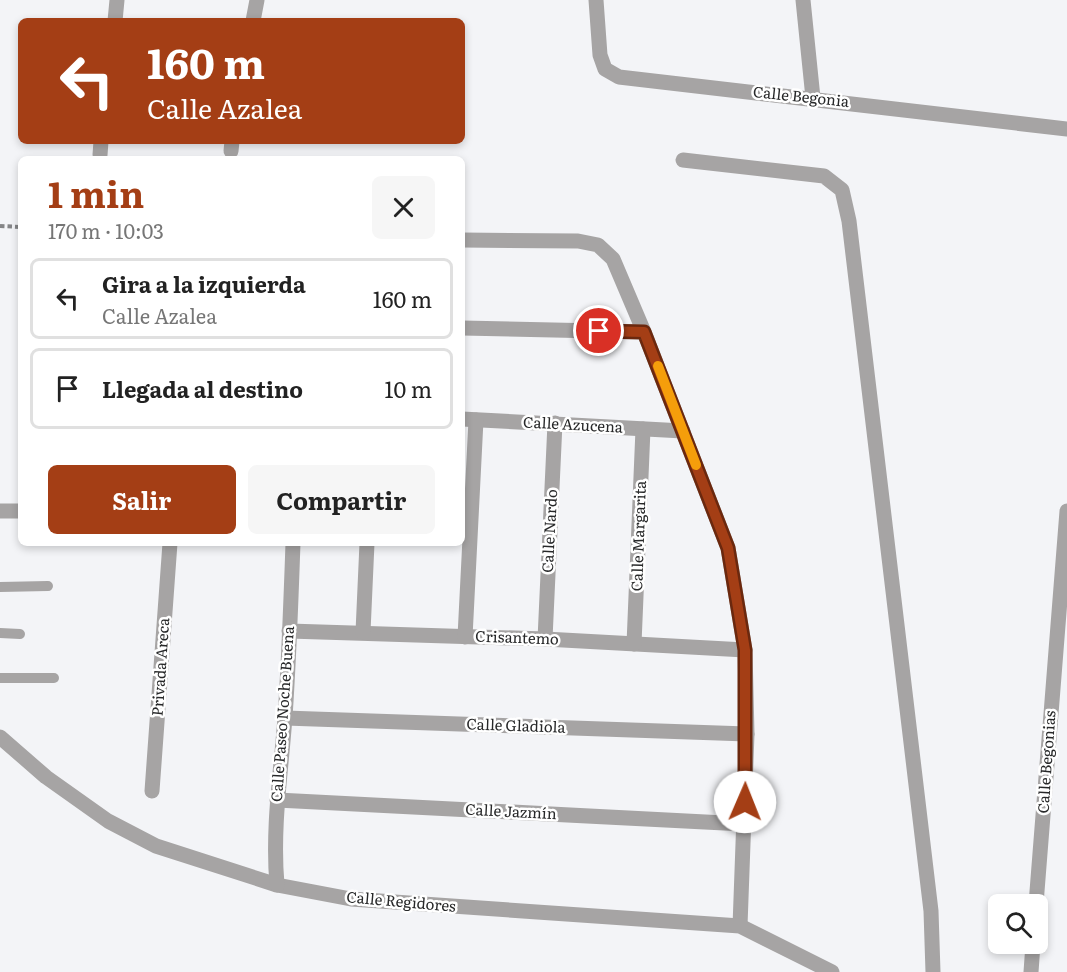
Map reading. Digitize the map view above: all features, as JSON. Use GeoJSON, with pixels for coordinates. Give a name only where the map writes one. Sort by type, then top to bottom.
{"type":"FeatureCollection","features":[{"type":"Feature","properties":{"kind":"street"},"geometry":{"type":"LineString","coordinates":[[115,18],[117,0]]}},
{"type":"Feature","properties":{"kind":"street"},"geometry":{"type":"LineString","coordinates":[[254,18],[257,0]]}},
{"type":"Feature","properties":{"kind":"street","name":"Calle Begonia"},"geometry":{"type":"LineString","coordinates":[[596,0],[600,55],[605,69],[619,77],[1067,129]]}},
{"type":"Feature","properties":{"kind":"street"},"geometry":{"type":"LineString","coordinates":[[803,0],[813,98]]}},
{"type":"Feature","properties":{"kind":"street"},"geometry":{"type":"LineString","coordinates":[[683,160],[824,176],[842,190],[851,233],[930,899],[933,972]]}},
{"type":"Feature","properties":{"kind":"street"},"geometry":{"type":"LineString","coordinates":[[465,240],[578,241],[598,245],[613,259],[644,332],[728,548],[745,650],[747,735],[740,926]]}},
{"type":"Feature","properties":{"kind":"street"},"geometry":{"type":"LineString","coordinates":[[465,328],[644,332]]}},
{"type":"Feature","properties":{"kind":"street"},"geometry":{"type":"LineString","coordinates":[[465,637],[469,420]]}},
{"type":"Feature","properties":{"kind":"street","name":"Calle Azucena"},"geometry":{"type":"LineString","coordinates":[[469,420],[683,431]]}},
{"type":"Feature","properties":{"kind":"street","name":"Calle Nardo"},"geometry":{"type":"LineString","coordinates":[[545,639],[555,423]]}},
{"type":"Feature","properties":{"kind":"street","name":"Calle Margarita"},"geometry":{"type":"LineString","coordinates":[[634,644],[643,429]]}},
{"type":"Feature","properties":{"kind":"street"},"geometry":{"type":"LineString","coordinates":[[0,510],[18,511]]}},
{"type":"Feature","properties":{"kind":"street","name":"Calle Begonias"},"geometry":{"type":"LineString","coordinates":[[1037,894],[1067,511]]}},
{"type":"Feature","properties":{"kind":"street","name":"Privada Areca"},"geometry":{"type":"LineString","coordinates":[[152,791],[170,546]]}},
{"type":"Feature","properties":{"kind":"street","name":"Calle Paseo Noche Buena"},"geometry":{"type":"LineString","coordinates":[[278,885],[275,863],[277,800],[285,717],[293,546]]}},
{"type":"Feature","properties":{"kind":"street"},"geometry":{"type":"LineString","coordinates":[[363,632],[368,546]]}},
{"type":"Feature","properties":{"kind":"street","name":"Crisantemo"},"geometry":{"type":"LineString","coordinates":[[289,631],[545,639],[745,650]]}},
{"type":"Feature","properties":{"kind":"street","name":"Calle Gladiola"},"geometry":{"type":"LineString","coordinates":[[285,717],[747,735]]}},
{"type":"Feature","properties":{"kind":"street","name":"Calle Regidores"},"geometry":{"type":"LineString","coordinates":[[0,737],[46,777],[108,821],[156,846],[278,885],[351,899],[740,926],[832,972]]}},
{"type":"Feature","properties":{"kind":"street","name":"Calle Jazmín"},"geometry":{"type":"LineString","coordinates":[[277,800],[744,824]]}},
{"type":"Feature","properties":{"kind":"street"},"geometry":{"type":"LineString","coordinates":[[1031,972],[1032,954]]}},
{"type":"Feature","properties":{"kind":"lane"},"geometry":{"type":"LineString","coordinates":[[0,587],[48,586]]}},
{"type":"Feature","properties":{"kind":"lane"},"geometry":{"type":"LineString","coordinates":[[0,633],[20,634]]}},
{"type":"Feature","properties":{"kind":"lane"},"geometry":{"type":"LineString","coordinates":[[0,678],[54,678]]}},
{"type":"Feature","properties":{"kind":"path"},"geometry":{"type":"LineString","coordinates":[[0,226],[18,227]]}},
{"type":"Feature","properties":{"kind":"slow traffic"},"geometry":{"type":"LineString","coordinates":[[658,366],[696,465]]}},
{"type":"Feature","properties":{"kind":"route"},"geometry":{"type":"LineString","coordinates":[[599,331],[644,332],[728,548],[745,650],[747,735],[745,802]]}}]}
